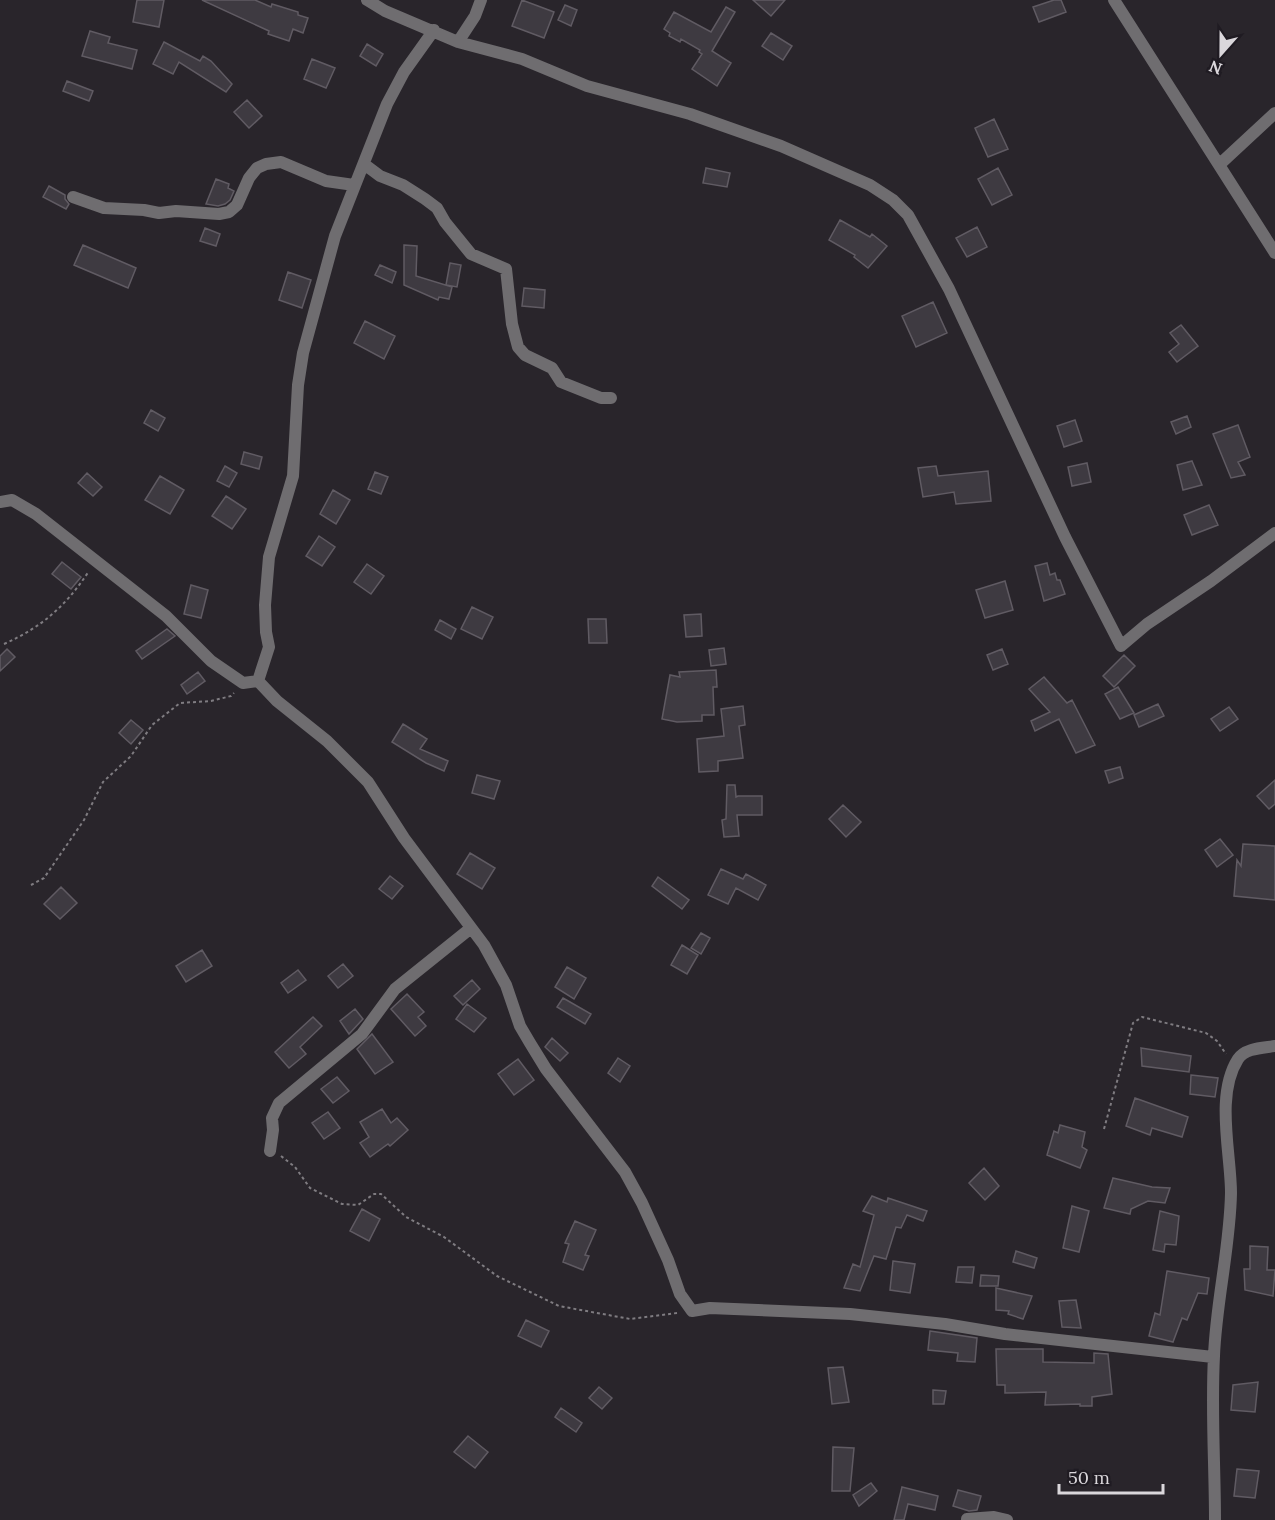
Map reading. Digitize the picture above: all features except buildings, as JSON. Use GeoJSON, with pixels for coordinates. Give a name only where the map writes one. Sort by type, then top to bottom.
{"type":"FeatureCollection","features":[{"type":"Feature","properties":{"kind":"street"},"geometry":{"type":"LineString","coordinates":[[367,0],[385,11],[458,42],[522,59],[587,86],[690,114],[781,146],[870,185],[893,200],[908,215],[949,289],[1065,537],[1121,646],[1147,624],[1211,581],[1275,533]]}},
{"type":"Feature","properties":{"kind":"street"},"geometry":{"type":"LineString","coordinates":[[458,42],[475,16],[481,0]]}},
{"type":"Feature","properties":{"kind":"street"},"geometry":{"type":"LineString","coordinates":[[1114,0],[1275,253]]}},
{"type":"Feature","properties":{"kind":"street"},"geometry":{"type":"LineString","coordinates":[[258,681],[269,647],[265,605],[269,557],[293,476],[298,385],[303,353],[335,236],[354,185],[387,104],[404,72],[434,30]]}},
{"type":"Feature","properties":{"kind":"street"},"geometry":{"type":"LineString","coordinates":[[1220,164],[1275,112]]}},
{"type":"Feature","properties":{"kind":"street"},"geometry":{"type":"LineString","coordinates":[[72,197],[104,208],[159,213],[176,211],[219,214],[229,212],[237,205],[249,178],[257,168],[281,162],[326,181],[354,185]]}},
{"type":"Feature","properties":{"kind":"street"},"geometry":{"type":"LineString","coordinates":[[364,165],[380,176],[403,185],[425,199],[437,208],[445,222],[471,254],[506,269],[512,324],[518,347],[525,355],[552,368],[561,382],[601,398],[612,398]]}},
{"type":"Feature","properties":{"kind":"street"},"geometry":{"type":"LineString","coordinates":[[0,502],[12,500],[36,514],[166,616],[211,661],[243,683],[258,681]]}},
{"type":"Feature","properties":{"kind":"street"},"geometry":{"type":"LineString","coordinates":[[258,681],[277,701],[327,741],[368,782],[404,838],[484,945],[506,986],[520,1026],[546,1069],[625,1172],[668,1260],[680,1294],[692,1311],[710,1308],[850,1314],[1214,1357]]}},
{"type":"Feature","properties":{"kind":"street"},"geometry":{"type":"LineString","coordinates":[[270,1151],[272,1118],[279,1103],[362,1034],[395,989],[471,928]]}},
{"type":"Feature","properties":{"kind":"street"},"geometry":{"type":"LineString","coordinates":[[1215,1520],[1214,1357],[1229,1216],[1230,1166],[1226,1100],[1234,1066],[1243,1053],[1275,1046]]}},
{"type":"Feature","properties":{"kind":"street"},"geometry":{"type":"LineString","coordinates":[[967,1519],[994,1517],[1007,1520]]}},
{"type":"Feature","properties":{"kind":"path"},"geometry":{"type":"LineString","coordinates":[[4,644],[45,622],[76,591],[95,561]]}},
{"type":"Feature","properties":{"kind":"path"},"geometry":{"type":"LineString","coordinates":[[31,885],[44,878],[84,820],[104,782],[130,756],[153,725],[180,703],[231,696],[243,683]]}},
{"type":"Feature","properties":{"kind":"path"},"geometry":{"type":"LineString","coordinates":[[1104,1129],[1133,1023],[1137,1019],[1142,1017],[1206,1033],[1217,1041],[1234,1066]]}},
{"type":"Feature","properties":{"kind":"path"},"geometry":{"type":"LineString","coordinates":[[270,1151],[296,1167],[310,1188],[342,1204],[358,1205],[374,1194],[381,1194],[406,1217],[444,1237],[497,1276],[559,1306],[630,1319],[692,1311]]}}]}
